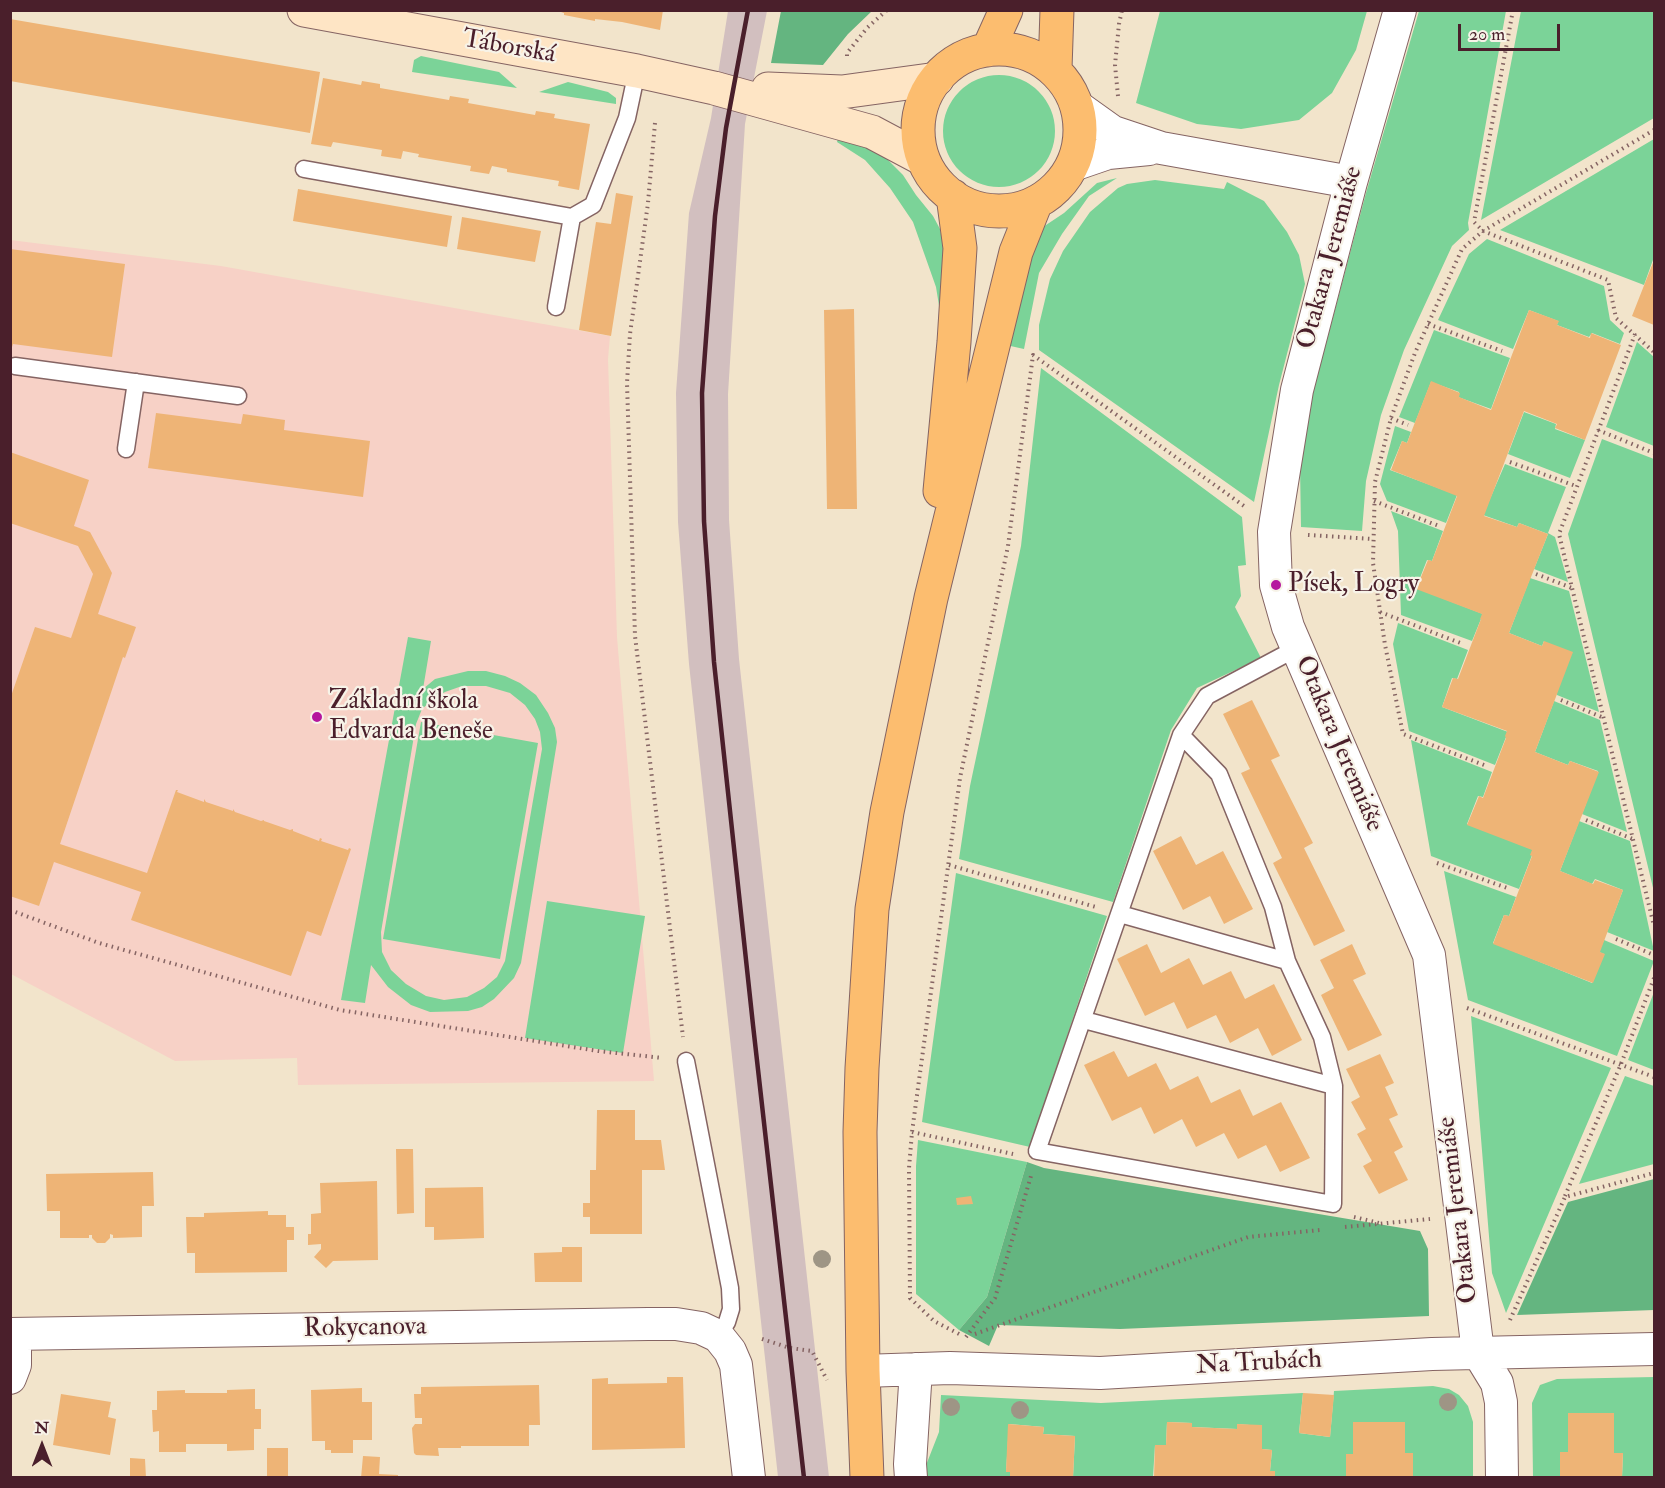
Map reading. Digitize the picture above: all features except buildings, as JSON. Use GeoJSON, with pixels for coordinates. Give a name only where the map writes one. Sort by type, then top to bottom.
{"type":"FeatureCollection","features":[{"type":"Feature","properties":{"kind":"main road","name":"Táborská"},"geometry":{"type":"LineString","coordinates":[[304,10],[637,71],[714,88],[872,132],[919,157]]}},
{"type":"Feature","properties":{"kind":"main road"},"geometry":{"type":"LineString","coordinates":[[988,50],[1006,10]]}},
{"type":"Feature","properties":{"kind":"main road"},"geometry":{"type":"LineString","coordinates":[[1055,69],[1057,10]]}},
{"type":"Feature","properties":{"kind":"main road"},"geometry":{"type":"LineString","coordinates":[[988,50],[1018,51],[1037,58],[1055,69],[1066,82],[1078,107],[1081,135],[1073,165],[1059,186],[1036,202],[1008,210],[979,208],[953,196],[934,181],[919,157],[916,132],[920,111],[937,79],[958,60],[988,50]]}},
{"type":"Feature","properties":{"kind":"main road","name":"Táborská"},"geometry":{"type":"LineString","coordinates":[[714,88],[842,92],[937,79]]}},
{"type":"Feature","properties":{"kind":"main road"},"geometry":{"type":"LineString","coordinates":[[931,598],[960,248],[953,196]]}},
{"type":"Feature","properties":{"kind":"main road"},"geometry":{"type":"LineString","coordinates":[[867,1478],[863,1371],[860,1132],[872,909],[887,812],[931,598],[1016,252],[1036,202]]}},
{"type":"Feature","properties":{"kind":"street","name":"Otakara Jeremiáše"},"geometry":{"type":"LineString","coordinates":[[1400,10],[1351,182],[1296,390],[1274,532],[1276,585],[1288,627],[1429,955],[1478,1352],[1497,1383],[1500,1402],[1502,1478]]}},
{"type":"Feature","properties":{"kind":"street"},"geometry":{"type":"LineString","coordinates":[[1078,107],[1113,132],[1161,148],[1351,182]]}},
{"type":"Feature","properties":{"kind":"street"},"geometry":{"type":"LineString","coordinates":[[1073,165],[1108,153],[1161,148]]}},
{"type":"Feature","properties":{"kind":"street","name":"Rokycanova"},"geometry":{"type":"LineString","coordinates":[[13,1334],[676,1324],[700,1328],[718,1336]]}},
{"type":"Feature","properties":{"kind":"street"},"geometry":{"type":"LineString","coordinates":[[10,1377],[15,1365],[13,1334]]}},
{"type":"Feature","properties":{"kind":"street"},"geometry":{"type":"LineString","coordinates":[[718,1336],[730,1351],[736,1365],[748,1478]]}},
{"type":"Feature","properties":{"kind":"street","name":"Na Trubách"},"geometry":{"type":"LineString","coordinates":[[863,1371],[950,1368],[1100,1373],[1478,1352],[1654,1349]]}},
{"type":"Feature","properties":{"kind":"street"},"geometry":{"type":"LineString","coordinates":[[911,1478],[916,1370]]}},
{"type":"Feature","properties":{"kind":"lane"},"geometry":{"type":"LineString","coordinates":[[304,168],[572,217],[593,205],[627,118],[637,71]]}},
{"type":"Feature","properties":{"kind":"lane"},"geometry":{"type":"LineString","coordinates":[[556,307],[572,217]]}},
{"type":"Feature","properties":{"kind":"lane"},"geometry":{"type":"LineString","coordinates":[[15,366],[238,396]]}},
{"type":"Feature","properties":{"kind":"lane"},"geometry":{"type":"LineString","coordinates":[[126,449],[136,382]]}},
{"type":"Feature","properties":{"kind":"lane"},"geometry":{"type":"LineString","coordinates":[[1181,735],[1219,774],[1273,907],[1287,961],[1322,1036],[1334,1086],[1333,1204],[1037,1151],[1181,735],[1207,696],[1297,648]]}},
{"type":"Feature","properties":{"kind":"lane"},"geometry":{"type":"LineString","coordinates":[[1120,914],[1287,961]]}},
{"type":"Feature","properties":{"kind":"lane"},"geometry":{"type":"LineString","coordinates":[[1084,1020],[1334,1086]]}},
{"type":"Feature","properties":{"kind":"lane"},"geometry":{"type":"LineString","coordinates":[[686,1061],[730,1288],[731,1309],[727,1322],[718,1336]]}},
{"type":"Feature","properties":{"kind":"path"},"geometry":{"type":"LineString","coordinates":[[842,92],[847,53],[867,28],[888,10]]}},
{"type":"Feature","properties":{"kind":"path"},"geometry":{"type":"LineString","coordinates":[[1118,98],[1115,65],[1122,10]]}},
{"type":"Feature","properties":{"kind":"path"},"geometry":{"type":"LineString","coordinates":[[1513,10],[1474,222],[1483,231],[1608,279],[1616,318],[1654,352]]}},
{"type":"Feature","properties":{"kind":"path"},"geometry":{"type":"LineString","coordinates":[[10,910],[99,943],[267,992],[340,1010],[598,1051],[686,1061],[634,613],[627,383],[630,334],[648,203],[655,123]]}},
{"type":"Feature","properties":{"kind":"path"},"geometry":{"type":"LineString","coordinates":[[1484,765],[1403,734],[1373,563],[1375,482],[1390,418],[1415,352],[1462,249],[1483,231],[1654,130]]}},
{"type":"Feature","properties":{"kind":"path"},"geometry":{"type":"LineString","coordinates":[[1428,324],[1502,351]]}},
{"type":"Feature","properties":{"kind":"path"},"geometry":{"type":"LineString","coordinates":[[1635,334],[1559,534],[1654,926]]}},
{"type":"Feature","properties":{"kind":"path"},"geometry":{"type":"LineString","coordinates":[[1274,532],[1249,510],[1033,355],[1008,546],[960,778],[912,1132],[909,1168],[910,1298],[934,1321],[965,1337],[1248,1237],[1327,1229]]}},
{"type":"Feature","properties":{"kind":"path"},"geometry":{"type":"LineString","coordinates":[[1390,418],[1408,425]]}},
{"type":"Feature","properties":{"kind":"path"},"geometry":{"type":"LineString","coordinates":[[1598,430],[1654,453]]}},
{"type":"Feature","properties":{"kind":"path"},"geometry":{"type":"LineString","coordinates":[[1510,462],[1576,486]]}},
{"type":"Feature","properties":{"kind":"path"},"geometry":{"type":"LineString","coordinates":[[1374,501],[1439,526]]}},
{"type":"Feature","properties":{"kind":"path"},"geometry":{"type":"LineString","coordinates":[[1315,536],[1373,539]]}},
{"type":"Feature","properties":{"kind":"path"},"geometry":{"type":"LineString","coordinates":[[1536,574],[1572,588]]}},
{"type":"Feature","properties":{"kind":"path"},"geometry":{"type":"LineString","coordinates":[[1380,612],[1463,644]]}},
{"type":"Feature","properties":{"kind":"path"},"geometry":{"type":"LineString","coordinates":[[1561,700],[1604,718]]}},
{"type":"Feature","properties":{"kind":"path"},"geometry":{"type":"LineString","coordinates":[[1586,820],[1633,839]]}},
{"type":"Feature","properties":{"kind":"path"},"geometry":{"type":"LineString","coordinates":[[1437,863],[1507,888]]}},
{"type":"Feature","properties":{"kind":"path"},"geometry":{"type":"LineString","coordinates":[[949,865],[1120,914]]}},
{"type":"Feature","properties":{"kind":"path"},"geometry":{"type":"LineString","coordinates":[[1616,939],[1654,955]]}},
{"type":"Feature","properties":{"kind":"path"},"geometry":{"type":"LineString","coordinates":[[1509,1323],[1621,1064],[1654,978]]}},
{"type":"Feature","properties":{"kind":"path"},"geometry":{"type":"LineString","coordinates":[[1461,1005],[1654,1077]]}},
{"type":"Feature","properties":{"kind":"path"},"geometry":{"type":"LineString","coordinates":[[965,1337],[995,1298],[1037,1151]]}},
{"type":"Feature","properties":{"kind":"path"},"geometry":{"type":"LineString","coordinates":[[1565,1197],[1654,1173]]}},
{"type":"Feature","properties":{"kind":"path"},"geometry":{"type":"LineString","coordinates":[[1338,1228],[1428,1221],[1458,1196]]}},
{"type":"Feature","properties":{"kind":"path"},"geometry":{"type":"LineString","coordinates":[[718,1336],[744,1332],[790,1348],[812,1351],[827,1376],[828,1386]]}},
{"type":"Feature","properties":{"kind":"shaded area"},"geometry":{"type":"Polygon","coordinates":[[[728,11],[767,11],[745,124],[728,394],[729,520],[739,659],[829,1477],[778,1477],[689,664],[678,522],[676,393],[689,213],[711,118],[728,11]]]}},
{"type":"Feature","properties":{"kind":"shaded area","name":"Základní škola Edvarda Beneše"},"geometry":{"type":"Polygon","coordinates":[[[10,240],[221,266],[610,336],[608,359],[617,637],[654,1081],[298,1085],[297,1058],[175,1061],[11,974],[10,240]]]}},
{"type":"Feature","properties":{"kind":"green space"},"geometry":{"type":"Polygon","coordinates":[[[781,10],[872,11],[848,34],[823,65],[771,63],[781,10]]]}},
{"type":"Feature","properties":{"kind":"green space"},"geometry":{"type":"Polygon","coordinates":[[[1160,10],[1367,11],[1356,50],[1332,93],[1299,120],[1241,129],[1197,124],[1136,103],[1160,10]]]}},
{"type":"Feature","properties":{"kind":"green space"},"geometry":{"type":"Polygon","coordinates":[[[1419,11],[1506,11],[1468,223],[1469,230],[1452,246],[1404,350],[1381,415],[1366,481],[1362,531],[1301,527],[1300,466],[1307,415],[1366,193],[1419,11]]]}},
{"type":"Feature","properties":{"kind":"green space"},"geometry":{"type":"Polygon","coordinates":[[[1521,11],[1654,11],[1654,118],[1481,220],[1521,11]]]}},
{"type":"Feature","properties":{"kind":"green space"},"geometry":{"type":"Polygon","coordinates":[[[421,56],[499,72],[517,88],[412,72],[414,60],[421,56]]]}},
{"type":"Feature","properties":{"kind":"green space"},"geometry":{"type":"Polygon","coordinates":[[[999,75],[1020,79],[1039,91],[1051,110],[1055,131],[1051,152],[1039,171],[1020,183],[999,187],[978,183],[959,171],[947,152],[943,131],[947,110],[959,91],[978,79],[999,75]]]}},
{"type":"Feature","properties":{"kind":"green space"},"geometry":{"type":"Polygon","coordinates":[[[568,82],[608,92],[616,98],[616,104],[539,92],[568,82]]]}},
{"type":"Feature","properties":{"kind":"green space"},"geometry":{"type":"Polygon","coordinates":[[[839,135],[882,154],[903,175],[933,216],[940,229],[944,248],[941,318],[936,287],[913,222],[890,188],[865,160],[837,142],[839,135]]]}},
{"type":"Feature","properties":{"kind":"green space"},"geometry":{"type":"Polygon","coordinates":[[[1654,139],[1654,257],[1644,285],[1500,230],[1654,139]]]}},
{"type":"Feature","properties":{"kind":"green space"},"geometry":{"type":"Polygon","coordinates":[[[1117,178],[1089,196],[1062,234],[1039,273],[1024,349],[1006,345],[1025,256],[1043,227],[1064,213],[1097,183],[1117,178]]]}},
{"type":"Feature","properties":{"kind":"green space"},"geometry":{"type":"Polygon","coordinates":[[[1155,180],[1224,189],[1227,182],[1264,201],[1287,232],[1299,255],[1305,284],[1279,385],[1254,502],[1039,350],[1039,325],[1050,279],[1063,251],[1090,212],[1118,188],[1127,184],[1155,180]]]}},
{"type":"Feature","properties":{"kind":"green space"},"geometry":{"type":"Polygon","coordinates":[[[1487,239],[1604,286],[1610,320],[1624,333],[1620,344],[1592,333],[1589,337],[1557,325],[1558,321],[1529,310],[1513,349],[1438,320],[1469,254],[1487,239]]]}},
{"type":"Feature","properties":{"kind":"green space"},"geometry":{"type":"Polygon","coordinates":[[[1434,330],[1510,358],[1491,409],[1458,397],[1459,392],[1431,382],[1415,423],[1399,417],[1434,330]]]}},
{"type":"Feature","properties":{"kind":"green space"},"geometry":{"type":"Polygon","coordinates":[[[1637,342],[1654,357],[1654,446],[1606,427],[1637,342]]]}},
{"type":"Feature","properties":{"kind":"green space"},"geometry":{"type":"Polygon","coordinates":[[[1041,368],[1242,517],[1246,565],[1238,566],[1241,596],[1235,607],[1261,658],[1197,688],[1171,730],[1113,902],[959,859],[970,786],[1021,546],[1041,368]]]}},
{"type":"Feature","properties":{"kind":"green space"},"geometry":{"type":"Polygon","coordinates":[[[1524,412],[1556,424],[1555,429],[1585,440],[1570,478],[1508,454],[1524,412]]]}},
{"type":"Feature","properties":{"kind":"green space"},"geometry":{"type":"Polygon","coordinates":[[[1395,426],[1411,432],[1407,443],[1402,441],[1390,470],[1457,495],[1446,523],[1387,501],[1380,484],[1395,426]]]}},
{"type":"Feature","properties":{"kind":"green space"},"geometry":{"type":"Polygon","coordinates":[[[1602,439],[1654,459],[1654,892],[1568,534],[1602,439]]]}},
{"type":"Feature","properties":{"kind":"green space"},"geometry":{"type":"Polygon","coordinates":[[[1505,464],[1566,487],[1548,533],[1555,537],[1568,582],[1534,569],[1548,534],[1519,523],[1517,527],[1483,515],[1505,464]]]}},
{"type":"Feature","properties":{"kind":"green space"},"geometry":{"type":"Polygon","coordinates":[[[1391,511],[1443,531],[1432,561],[1427,560],[1416,588],[1483,614],[1472,641],[1401,615],[1398,531],[1391,511]]]}},
{"type":"Feature","properties":{"kind":"green space"},"geometry":{"type":"Polygon","coordinates":[[[1530,578],[1569,591],[1599,712],[1557,695],[1544,641],[1542,646],[1509,633],[1530,578]]]}},
{"type":"Feature","properties":{"kind":"green space"},"geometry":{"type":"Polygon","coordinates":[[[1398,623],[1468,650],[1457,679],[1452,678],[1442,707],[1508,732],[1495,765],[1409,731],[1393,644],[1398,623]]]}},
{"type":"Feature","properties":{"kind":"green space"},"geometry":{"type":"Polygon","coordinates":[[[408,637],[431,641],[423,689],[435,679],[468,671],[486,671],[505,676],[520,683],[536,695],[555,728],[557,742],[521,963],[514,978],[494,999],[482,1007],[468,1011],[430,1012],[411,1005],[388,987],[371,965],[365,1003],[341,1000],[408,637]],[[462,686],[445,692],[422,709],[416,724],[381,932],[382,952],[391,970],[406,984],[426,996],[444,1000],[467,997],[484,988],[497,977],[505,961],[542,749],[540,732],[535,719],[525,705],[510,693],[486,686],[462,686]]]}},
{"type":"Feature","properties":{"kind":"green space"},"geometry":{"type":"Polygon","coordinates":[[[1554,701],[1600,720],[1627,832],[1582,814],[1598,771],[1570,761],[1568,765],[1535,752],[1554,701]]]}},
{"type":"Feature","properties":{"kind":"green space"},"geometry":{"type":"Polygon","coordinates":[[[421,722],[538,743],[500,959],[383,939],[421,722]]]}},
{"type":"Feature","properties":{"kind":"green space"},"geometry":{"type":"Polygon","coordinates":[[[1411,740],[1492,772],[1483,797],[1478,796],[1467,824],[1534,850],[1519,889],[1431,856],[1411,740]]]}},
{"type":"Feature","properties":{"kind":"green space"},"geometry":{"type":"Polygon","coordinates":[[[1579,821],[1630,841],[1654,951],[1607,932],[1623,890],[1595,879],[1592,884],[1560,871],[1579,821]]]}},
{"type":"Feature","properties":{"kind":"green space"},"geometry":{"type":"Polygon","coordinates":[[[1444,871],[1516,897],[1509,916],[1504,915],[1493,943],[1592,983],[1604,954],[1599,952],[1604,940],[1654,961],[1617,1056],[1468,1000],[1444,871]]]}},
{"type":"Feature","properties":{"kind":"green space"},"geometry":{"type":"Polygon","coordinates":[[[956,873],[1107,916],[1030,1147],[922,1122],[956,873]]]}},
{"type":"Feature","properties":{"kind":"green space"},"geometry":{"type":"Polygon","coordinates":[[[547,901],[645,916],[623,1053],[525,1038],[547,901]]]}},
{"type":"Feature","properties":{"kind":"green space"},"geometry":{"type":"Polygon","coordinates":[[[1654,992],[1654,1070],[1628,1060],[1654,992]]]}},
{"type":"Feature","properties":{"kind":"green space"},"geometry":{"type":"Polygon","coordinates":[[[1471,1016],[1611,1068],[1506,1313],[1492,1273],[1471,1016]]]}},
{"type":"Feature","properties":{"kind":"green space"},"geometry":{"type":"Polygon","coordinates":[[[1625,1076],[1654,1086],[1654,1164],[1579,1184],[1625,1076]]]}},
{"type":"Feature","properties":{"kind":"green space"},"geometry":{"type":"Polygon","coordinates":[[[918,1140],[1027,1162],[987,1297],[959,1330],[916,1294],[918,1140]]]}},
{"type":"Feature","properties":{"kind":"green space"},"geometry":{"type":"Polygon","coordinates":[[[1027,1162],[1044,1168],[1420,1231],[1428,1249],[1429,1316],[1120,1329],[998,1325],[989,1346],[959,1330],[987,1297],[1027,1162]]]}},
{"type":"Feature","properties":{"kind":"green space"},"geometry":{"type":"Polygon","coordinates":[[[1654,1179],[1654,1310],[1517,1315],[1568,1202],[1654,1179]]]}},
{"type":"Feature","properties":{"kind":"green space"},"geometry":{"type":"Polygon","coordinates":[[[1654,1377],[1654,1477],[1622,1477],[1623,1453],[1614,1453],[1568,1413],[1568,1452],[1560,1452],[1560,1477],[1533,1477],[1532,1403],[1540,1385],[1557,1379],[1654,1377]]]}},
{"type":"Feature","properties":{"kind":"green space"},"geometry":{"type":"Polygon","coordinates":[[[1433,1386],[1449,1389],[1459,1395],[1468,1406],[1473,1422],[1473,1477],[1413,1477],[1413,1454],[1405,1453],[1405,1422],[1353,1454],[1346,1454],[1346,1477],[1275,1477],[1275,1471],[1270,1471],[1272,1450],[1262,1449],[1262,1426],[1237,1424],[1237,1429],[1192,1427],[1192,1423],[1167,1422],[1166,1445],[1155,1445],[1153,1477],[1073,1477],[1075,1436],[1043,1434],[1044,1427],[1009,1424],[1006,1472],[1010,1472],[1010,1477],[921,1478],[939,1432],[941,1395],[1101,1403],[1303,1393],[1299,1433],[1330,1437],[1334,1391],[1433,1386]]]}},
{"type":"Feature","properties":{"kind":"railway"},"geometry":{"type":"LineString","coordinates":[[748,10],[726,128],[715,216],[702,393],[704,521],[714,662],[804,1478]]}},
{"type":"Feature","properties":{"kind":"place","name":"Písek, Logry"},"geometry":{"type":"Point","coordinates":[1276,585]}},
{"type":"Feature","properties":{"kind":"place","name":"Základní škola Edvarda Beneše"},"geometry":{"type":"Point","coordinates":[317,717]}}]}
